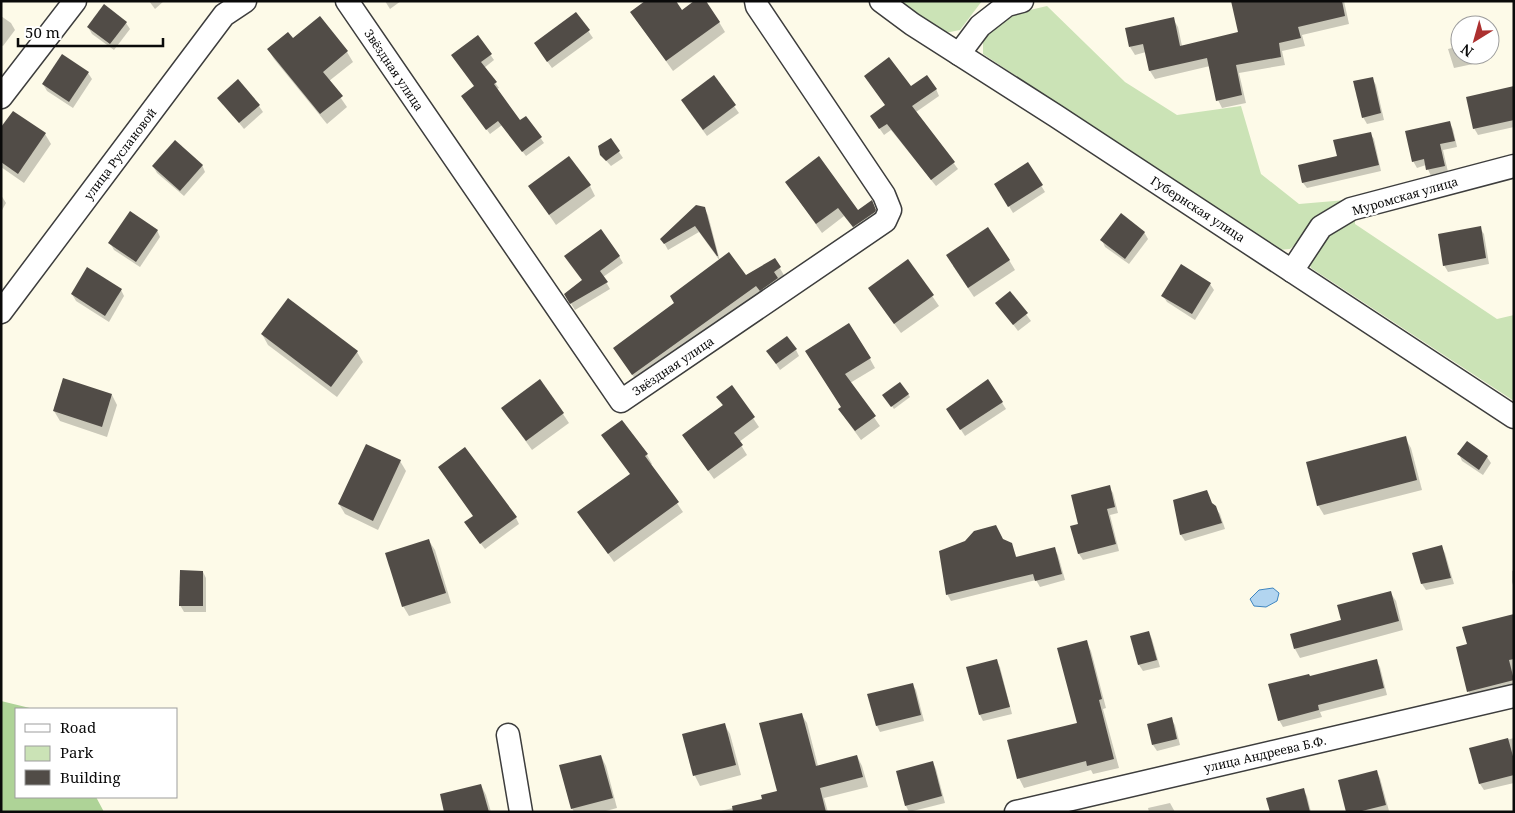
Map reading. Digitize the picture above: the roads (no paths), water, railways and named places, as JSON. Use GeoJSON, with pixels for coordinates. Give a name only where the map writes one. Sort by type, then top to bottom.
{"type":"FeatureCollection","features":[{"type":"Feature","properties":{"kind":"street"},"geometry":{"type":"LineString","coordinates":[[1,97],[75,1]]}},
{"type":"Feature","properties":{"kind":"street","name":"улица Руслановой"},"geometry":{"type":"LineString","coordinates":[[1,312],[224,15],[245,1]]}},
{"type":"Feature","properties":{"kind":"street","name":"Звёздная улица"},"geometry":{"type":"LineString","coordinates":[[347,1],[621,401],[885,221],[890,210],[884,195],[757,6],[756,1]]}},
{"type":"Feature","properties":{"kind":"street","name":"Губернская улица"},"geometry":{"type":"LineString","coordinates":[[881,1],[912,24],[1514,417]]}},
{"type":"Feature","properties":{"kind":"street"},"geometry":{"type":"LineString","coordinates":[[959,54],[980,26],[1007,5],[1022,1]]}},
{"type":"Feature","properties":{"kind":"street","name":"Муромская улица"},"geometry":{"type":"LineString","coordinates":[[1292,271],[1321,227],[1351,209],[1514,166]]}},
{"type":"Feature","properties":{"kind":"street","name":"улица Андреева Б.Ф."},"geometry":{"type":"LineString","coordinates":[[1016,812],[1514,696]]}},
{"type":"Feature","properties":{"kind":"street"},"geometry":{"type":"LineString","coordinates":[[508,735],[521,812]]}},
{"type":"Feature","properties":{"kind":"water"},"geometry":{"type":"Polygon","coordinates":[[[1273,588],[1279,593],[1277,601],[1266,607],[1254,606],[1250,599],[1259,590],[1273,588]]]}}]}
